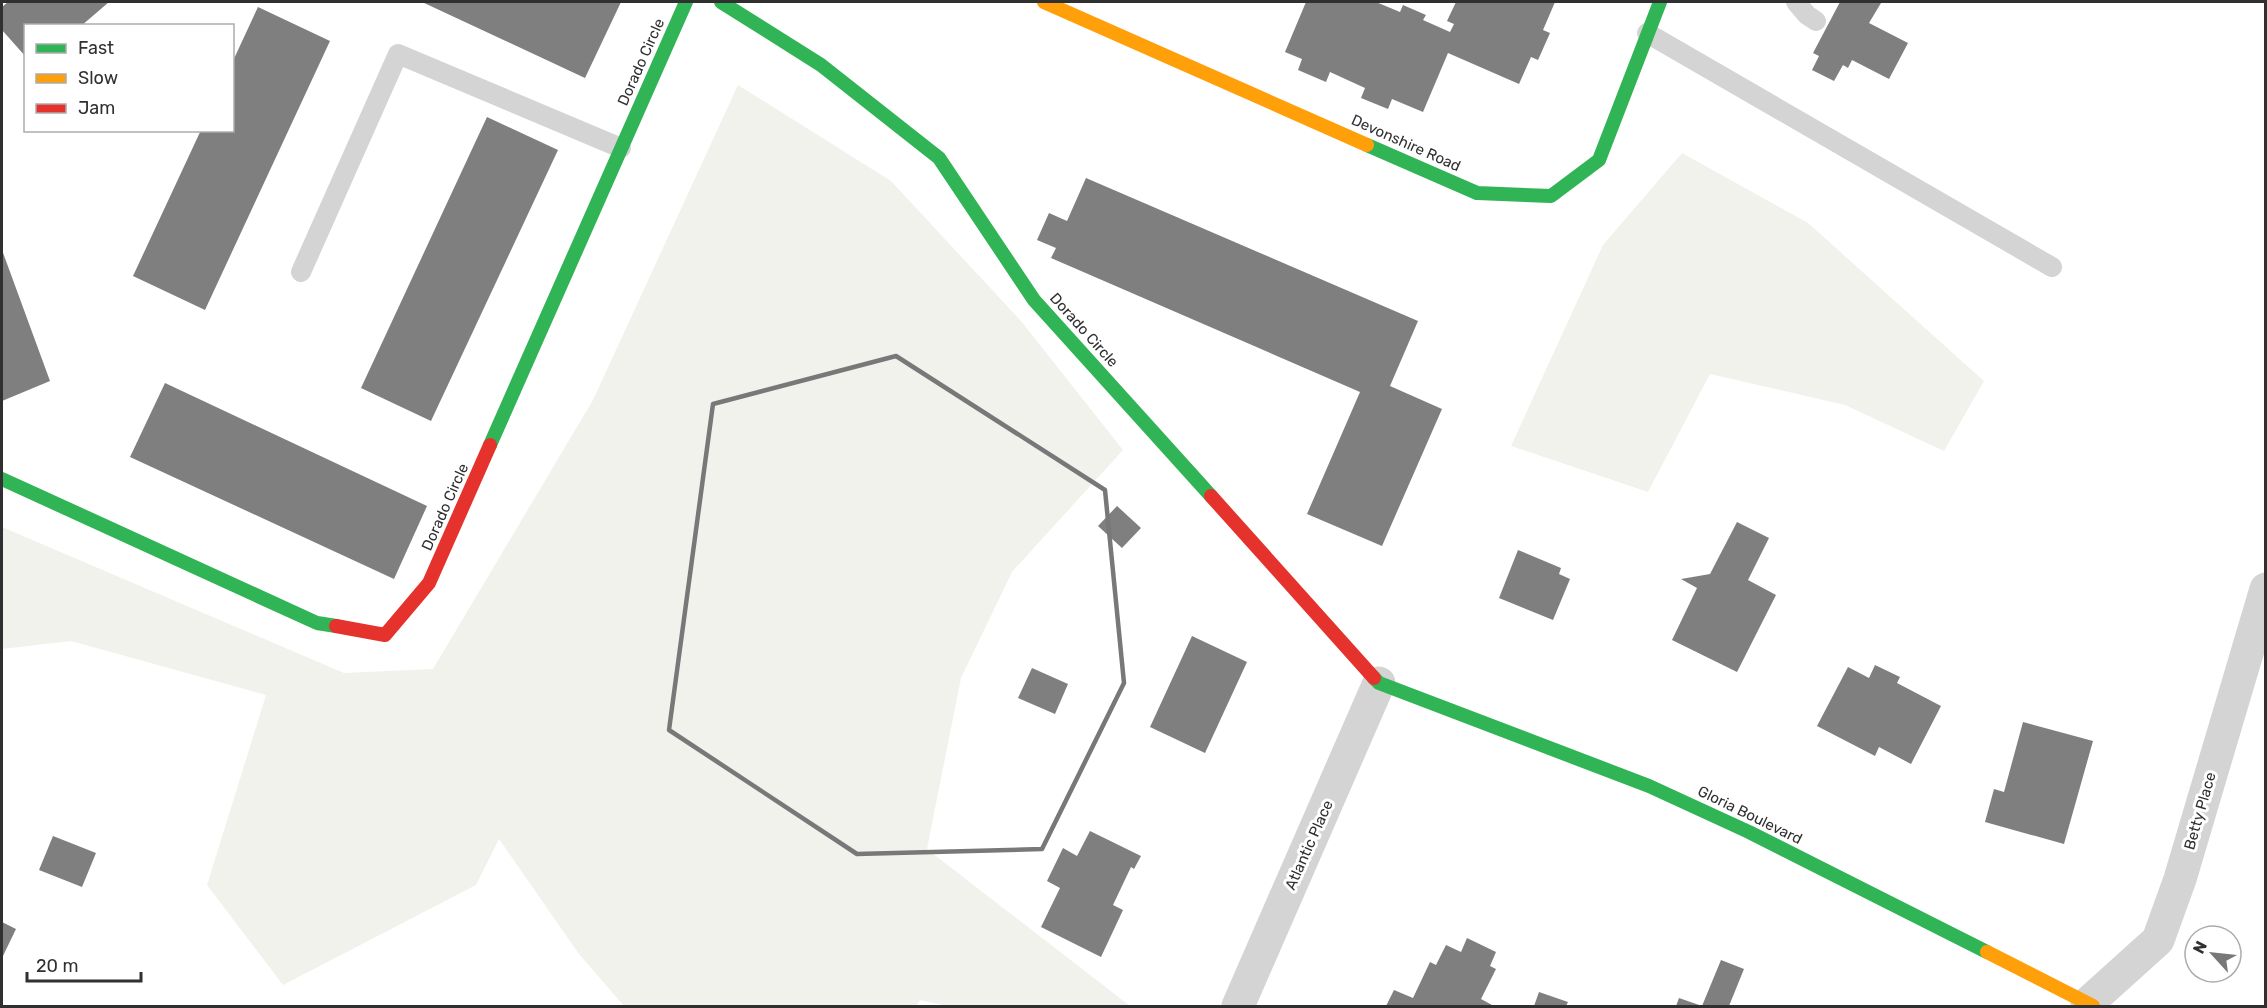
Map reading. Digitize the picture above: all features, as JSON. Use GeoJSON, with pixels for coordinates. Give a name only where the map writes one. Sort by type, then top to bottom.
{"type":"FeatureCollection","features":[{"type":"Feature","properties":{"kind":"street","name":"Dorado Circle"},"geometry":{"type":"LineString","coordinates":[[2,479],[317,623],[385,635],[429,583],[686,2]]}},
{"type":"Feature","properties":{"kind":"street","name":"Dorado Circle"},"geometry":{"type":"LineString","coordinates":[[721,2],[821,65],[939,158],[1034,300],[1379,683]]}},
{"type":"Feature","properties":{"kind":"street","name":"Devonshire Road"},"geometry":{"type":"LineString","coordinates":[[1044,2],[1477,193],[1551,196],[1599,160],[1659,2]]}},
{"type":"Feature","properties":{"kind":"street","name":"Betty Place"},"geometry":{"type":"LineString","coordinates":[[2090,1005],[2158,940],[2180,879],[2265,589]]}},
{"type":"Feature","properties":{"kind":"street","name":"Gloria Boulevard"},"geometry":{"type":"LineString","coordinates":[[1379,683],[1649,786],[1749,832],[2090,1005]]}},
{"type":"Feature","properties":{"kind":"street","name":"Atlantic Place"},"geometry":{"type":"LineString","coordinates":[[1238,1006],[1379,683]]}},
{"type":"Feature","properties":{"kind":"lane"},"geometry":{"type":"LineString","coordinates":[[1796,2],[1807,15],[1816,21]]}},
{"type":"Feature","properties":{"kind":"lane"},"geometry":{"type":"LineString","coordinates":[[1647,33],[2052,267]]}},
{"type":"Feature","properties":{"kind":"lane"},"geometry":{"type":"LineString","coordinates":[[300,272],[398,54],[621,148]]}},
{"type":"Feature","properties":{"kind":"highlighted area"},"geometry":{"type":"Polygon","coordinates":[[[896,356],[1105,490],[1124,683],[1042,849],[857,854],[669,730],[713,404],[896,356]]]}},
{"type":"Feature","properties":{"kind":"shaded area"},"geometry":{"type":"Polygon","coordinates":[[[738,85],[891,181],[1021,321],[1123,450],[1012,572],[961,678],[927,849],[1130,1006],[947,1006],[920,1000],[916,1006],[624,1006],[579,954],[499,839],[476,885],[283,985],[207,885],[266,695],[71,641],[2,649],[2,527],[344,673],[433,669],[593,400],[738,85]]]}},
{"type":"Feature","properties":{"kind":"shaded area"},"geometry":{"type":"Polygon","coordinates":[[[1682,153],[1808,223],[1984,381],[1944,451],[1845,405],[1710,374],[1648,492],[1511,446],[1603,245],[1682,153]]]}},
{"type":"Feature","properties":{"kind":"building"},"geometry":{"type":"Polygon","coordinates":[[[8,2],[109,2],[83,24],[24,24],[24,55],[2,30],[2,7],[8,2]]]}},
{"type":"Feature","properties":{"kind":"building"},"geometry":{"type":"Polygon","coordinates":[[[422,2],[621,2],[585,78],[422,2]]]}},
{"type":"Feature","properties":{"kind":"building"},"geometry":{"type":"Polygon","coordinates":[[[1306,2],[1376,2],[1400,12],[1403,5],[1426,15],[1423,20],[1450,32],[1454,24],[1447,21],[1456,2],[1555,2],[1543,30],[1550,33],[1538,60],[1531,57],[1519,84],[1448,53],[1423,112],[1392,99],[1388,109],[1361,98],[1365,88],[1330,72],[1326,82],[1298,70],[1302,59],[1285,52],[1306,2]]]}},
{"type":"Feature","properties":{"kind":"building"},"geometry":{"type":"Polygon","coordinates":[[[1840,2],[1881,3],[1869,23],[1908,43],[1889,79],[1852,60],[1848,68],[1843,65],[1834,81],[1812,70],[1819,56],[1813,53],[1840,2]]]}},
{"type":"Feature","properties":{"kind":"building"},"geometry":{"type":"Polygon","coordinates":[[[258,7],[330,41],[205,310],[133,276],[200,132],[234,132],[234,59],[258,7]]]}},
{"type":"Feature","properties":{"kind":"building"},"geometry":{"type":"Polygon","coordinates":[[[487,117],[558,150],[431,421],[361,388],[487,117]]]}},
{"type":"Feature","properties":{"kind":"building"},"geometry":{"type":"Polygon","coordinates":[[[1086,178],[1418,321],[1390,386],[1442,409],[1382,546],[1307,514],[1360,392],[1051,258],[1056,248],[1037,240],[1049,213],[1067,221],[1086,178]]]}},
{"type":"Feature","properties":{"kind":"building"},"geometry":{"type":"Polygon","coordinates":[[[2,250],[50,381],[2,401],[2,250]]]}},
{"type":"Feature","properties":{"kind":"building"},"geometry":{"type":"Polygon","coordinates":[[[165,383],[427,506],[394,579],[130,457],[165,383]]]}},
{"type":"Feature","properties":{"kind":"building"},"geometry":{"type":"Polygon","coordinates":[[[1117,506],[1141,528],[1122,548],[1098,526],[1117,506]]]}},
{"type":"Feature","properties":{"kind":"building"},"geometry":{"type":"Polygon","coordinates":[[[1737,522],[1769,538],[1748,580],[1776,595],[1737,672],[1672,640],[1697,588],[1681,579],[1710,574],[1737,522]]]}},
{"type":"Feature","properties":{"kind":"building"},"geometry":{"type":"Polygon","coordinates":[[[1518,550],[1561,568],[1559,574],[1570,579],[1553,620],[1499,598],[1518,550]]]}},
{"type":"Feature","properties":{"kind":"building"},"geometry":{"type":"Polygon","coordinates":[[[1192,636],[1247,662],[1205,753],[1150,727],[1192,636]]]}},
{"type":"Feature","properties":{"kind":"building"},"geometry":{"type":"Polygon","coordinates":[[[1875,665],[1900,677],[1897,683],[1941,706],[1911,764],[1879,747],[1875,756],[1817,726],[1848,667],[1869,678],[1875,665]]]}},
{"type":"Feature","properties":{"kind":"building"},"geometry":{"type":"Polygon","coordinates":[[[1032,668],[1068,684],[1055,714],[1018,698],[1032,668]]]}},
{"type":"Feature","properties":{"kind":"building"},"geometry":{"type":"Polygon","coordinates":[[[2023,722],[2093,741],[2064,844],[1985,822],[1994,789],[2004,792],[2023,722]]]}},
{"type":"Feature","properties":{"kind":"building"},"geometry":{"type":"Polygon","coordinates":[[[1090,831],[1141,856],[1134,869],[1131,867],[1113,905],[1123,910],[1101,957],[1041,927],[1060,888],[1047,881],[1063,848],[1077,856],[1090,831]]]}},
{"type":"Feature","properties":{"kind":"building"},"geometry":{"type":"Polygon","coordinates":[[[53,836],[96,853],[82,887],[39,870],[53,836]]]}},
{"type":"Feature","properties":{"kind":"building"},"geometry":{"type":"Polygon","coordinates":[[[2,922],[16,929],[2,958],[2,922]]]}},
{"type":"Feature","properties":{"kind":"building"},"geometry":{"type":"Polygon","coordinates":[[[1467,938],[1496,952],[1490,966],[1496,969],[1481,999],[1491,1006],[1386,1006],[1394,990],[1413,998],[1430,962],[1436,965],[1446,945],[1461,952],[1467,938]]]}},
{"type":"Feature","properties":{"kind":"building"},"geometry":{"type":"Polygon","coordinates":[[[1721,960],[1744,969],[1729,1006],[1702,1006],[1721,960]]]}},
{"type":"Feature","properties":{"kind":"building"},"geometry":{"type":"Polygon","coordinates":[[[1539,992],[1568,1002],[1566,1006],[1534,1006],[1539,992]]]}},
{"type":"Feature","properties":{"kind":"building"},"geometry":{"type":"Polygon","coordinates":[[[1679,998],[1702,1006],[1676,1006],[1679,998]]]}},
{"type":"Feature","properties":{"kind":"traffic: fast"},"geometry":{"type":"LineString","coordinates":[[490,445],[686,2]]}},
{"type":"Feature","properties":{"kind":"traffic: fast"},"geometry":{"type":"LineString","coordinates":[[721,2],[821,65],[939,158],[1034,300],[1211,496]]}},
{"type":"Feature","properties":{"kind":"traffic: fast"},"geometry":{"type":"LineString","coordinates":[[1367,145],[1477,193],[1551,196],[1599,160],[1660,2]]}},
{"type":"Feature","properties":{"kind":"traffic: fast"},"geometry":{"type":"LineString","coordinates":[[2,479],[317,623],[336,626]]}},
{"type":"Feature","properties":{"kind":"traffic: fast"},"geometry":{"type":"LineString","coordinates":[[1374,678],[1379,683],[1649,786],[1749,832],[1987,952]]}},
{"type":"Feature","properties":{"kind":"traffic: slow"},"geometry":{"type":"LineString","coordinates":[[1044,2],[1367,145]]}},
{"type":"Feature","properties":{"kind":"traffic: slow"},"geometry":{"type":"LineString","coordinates":[[1987,952],[2093,1006]]}},
{"type":"Feature","properties":{"kind":"traffic: jam"},"geometry":{"type":"LineString","coordinates":[[336,626],[385,635],[429,583],[490,445]]}},
{"type":"Feature","properties":{"kind":"traffic: jam"},"geometry":{"type":"LineString","coordinates":[[1211,496],[1374,678]]}}]}
